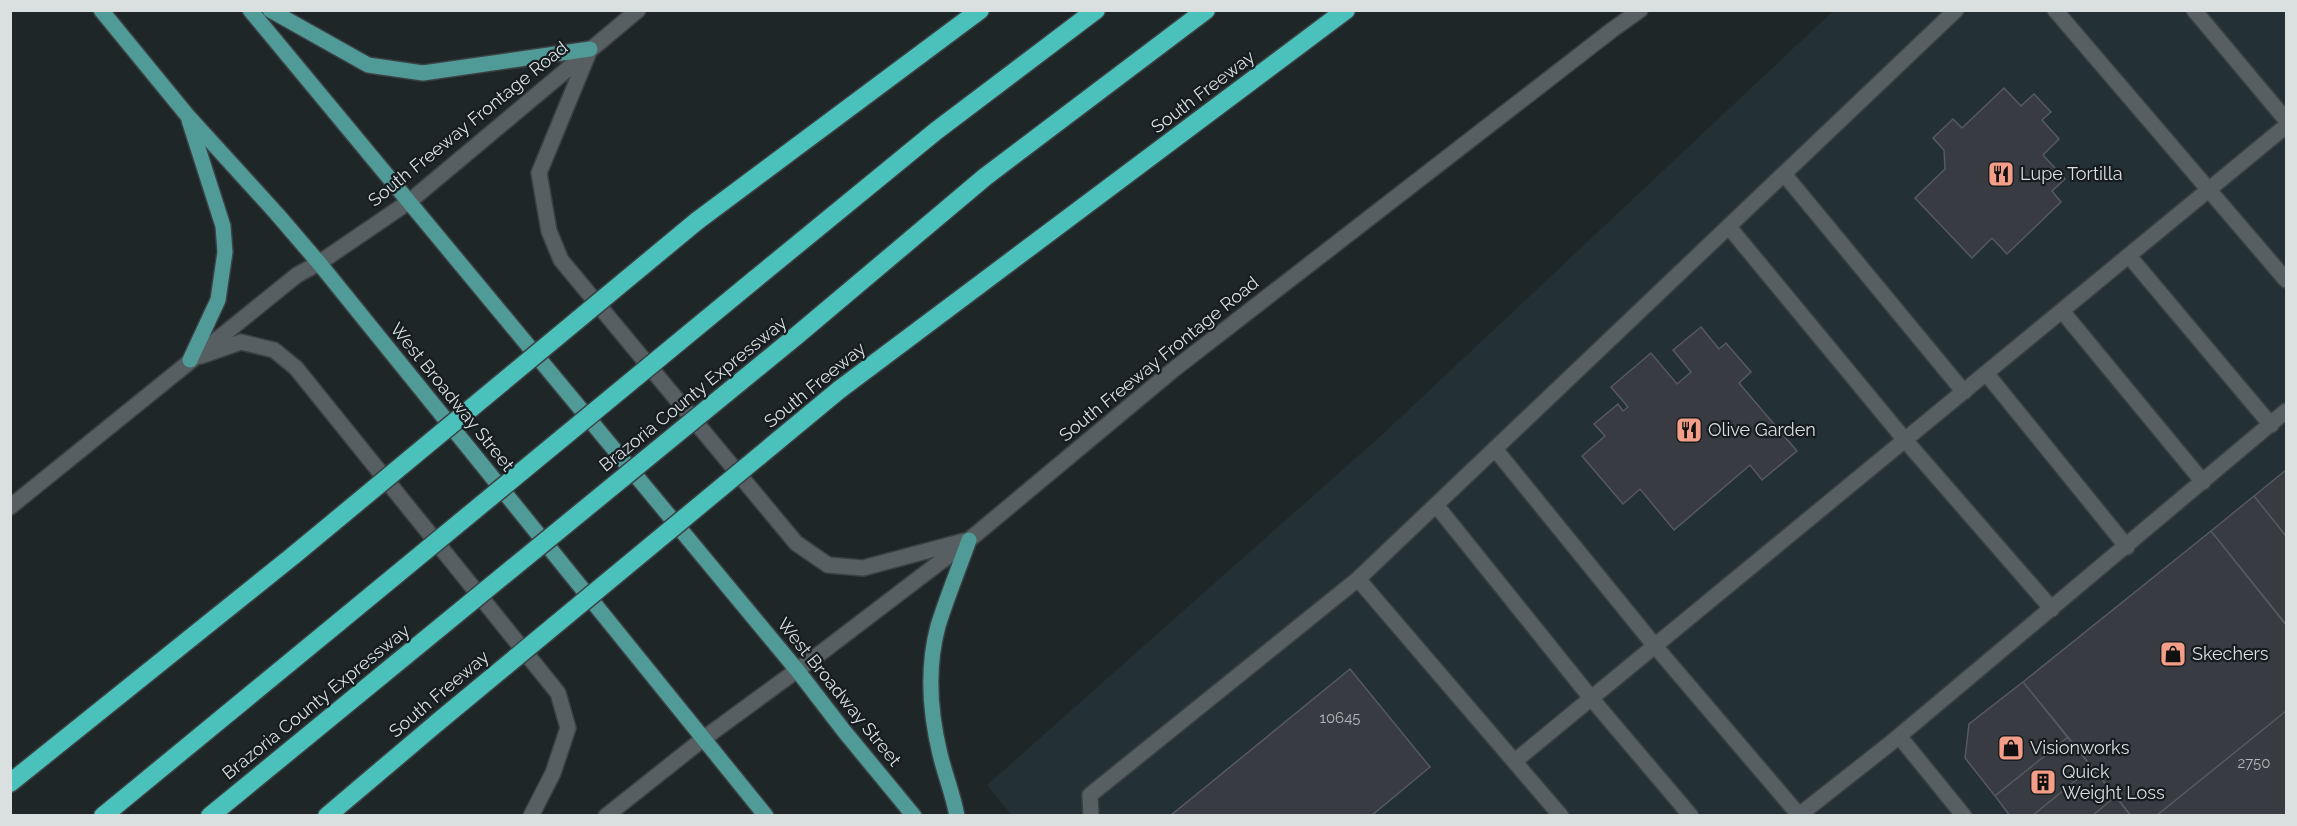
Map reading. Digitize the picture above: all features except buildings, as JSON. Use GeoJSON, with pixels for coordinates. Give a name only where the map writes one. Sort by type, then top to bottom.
{"type":"FeatureCollection","features":[{"type":"Feature","properties":{"kind":"highway"},"geometry":{"type":"LineString","coordinates":[[10,783],[294,555],[697,220],[980,10]]}},
{"type":"Feature","properties":{"kind":"highway"},"geometry":{"type":"LineString","coordinates":[[103,816],[936,130],[1096,10]]}},
{"type":"Feature","properties":{"kind":"highway","name":"Brazoria County Expressway"},"geometry":{"type":"LineString","coordinates":[[210,816],[795,337],[985,177],[1206,10]]}},
{"type":"Feature","properties":{"kind":"highway","name":"South Freeway"},"geometry":{"type":"LineString","coordinates":[[327,816],[840,390],[1346,10]]}},
{"type":"Feature","properties":{"kind":"main road","name":"West Broadway Street"},"geometry":{"type":"LineString","coordinates":[[101,10],[187,115],[278,214],[319,263],[766,816]]}},
{"type":"Feature","properties":{"kind":"main road","name":"West Broadway Street"},"geometry":{"type":"LineString","coordinates":[[250,10],[797,670],[914,816]]}},
{"type":"Feature","properties":{"kind":"main road"},"geometry":{"type":"LineString","coordinates":[[270,10],[368,64],[423,73],[590,49]]}},
{"type":"Feature","properties":{"kind":"main road","name":"South Freeway Frontage Road"},"geometry":{"type":"LineString","coordinates":[[10,507],[297,275],[319,263],[410,201],[638,10]]}},
{"type":"Feature","properties":{"kind":"main road","name":"South Freeway Frontage Road"},"geometry":{"type":"LineString","coordinates":[[606,816],[703,739],[969,540],[1173,370],[1640,10]]}},
{"type":"Feature","properties":{"kind":"main road"},"geometry":{"type":"LineString","coordinates":[[1091,816],[1090,795],[1358,579],[1956,10]]}},
{"type":"Feature","properties":{"kind":"main road"},"geometry":{"type":"LineString","coordinates":[[2055,10],[2286,280]]}},
{"type":"Feature","properties":{"kind":"main road"},"geometry":{"type":"LineString","coordinates":[[2194,10],[2286,120]]}},
{"type":"Feature","properties":{"kind":"main road"},"geometry":{"type":"LineString","coordinates":[[590,49],[538,172],[549,231],[561,260],[796,543],[828,565],[863,568],[969,540]]}},
{"type":"Feature","properties":{"kind":"main road"},"geometry":{"type":"LineString","coordinates":[[187,115],[220,215],[225,252],[218,300],[190,360]]}},
{"type":"Feature","properties":{"kind":"main road"},"geometry":{"type":"LineString","coordinates":[[1515,761],[2286,126]]}},
{"type":"Feature","properties":{"kind":"main road"},"geometry":{"type":"LineString","coordinates":[[1784,174],[1965,392]]}},
{"type":"Feature","properties":{"kind":"main road"},"geometry":{"type":"LineString","coordinates":[[1729,226],[1905,440],[2052,609]]}},
{"type":"Feature","properties":{"kind":"main road"},"geometry":{"type":"LineString","coordinates":[[2128,256],[2271,425]]}},
{"type":"Feature","properties":{"kind":"main road"},"geometry":{"type":"LineString","coordinates":[[2062,311],[2203,482]]}},
{"type":"Feature","properties":{"kind":"main road"},"geometry":{"type":"LineString","coordinates":[[190,360],[241,342],[274,350],[296,368],[558,693],[568,728],[553,773],[531,816]]}},
{"type":"Feature","properties":{"kind":"main road"},"geometry":{"type":"LineString","coordinates":[[1986,373],[2127,547]]}},
{"type":"Feature","properties":{"kind":"main road"},"geometry":{"type":"LineString","coordinates":[[1495,449],[1655,646],[1799,815],[1899,736],[2127,547],[2286,411]]}},
{"type":"Feature","properties":{"kind":"main road"},"geometry":{"type":"LineString","coordinates":[[1437,505],[1591,698],[1691,816]]}},
{"type":"Feature","properties":{"kind":"main road"},"geometry":{"type":"LineString","coordinates":[[957,816],[939,753],[933,713],[931,676],[938,628],[969,540]]}},
{"type":"Feature","properties":{"kind":"main road"},"geometry":{"type":"LineString","coordinates":[[1358,579],[1561,816]]}},
{"type":"Feature","properties":{"kind":"main road"},"geometry":{"type":"LineString","coordinates":[[1899,736],[1960,814]]}},
{"type":"Feature","properties":{"kind":"shaded area"},"geometry":{"type":"Polygon","coordinates":[[[1833,11],[2286,11],[2286,815],[1012,816],[987,785],[1385,432],[1833,11]]]}},
{"type":"Feature","properties":{"kind":"place","name":"Lupe Tortilla"},"geometry":{"type":"Point","coordinates":[2001,174]}},
{"type":"Feature","properties":{"kind":"place","name":"Olive Garden"},"geometry":{"type":"Point","coordinates":[1689,430]}},
{"type":"Feature","properties":{"kind":"place","name":"Skechers"},"geometry":{"type":"Point","coordinates":[2173,654]}},
{"type":"Feature","properties":{"kind":"place","name":"Visionworks"},"geometry":{"type":"Point","coordinates":[2011,748]}},
{"type":"Feature","properties":{"kind":"place","name":"Quick Weight Loss"},"geometry":{"type":"Point","coordinates":[2043,782]}}]}
